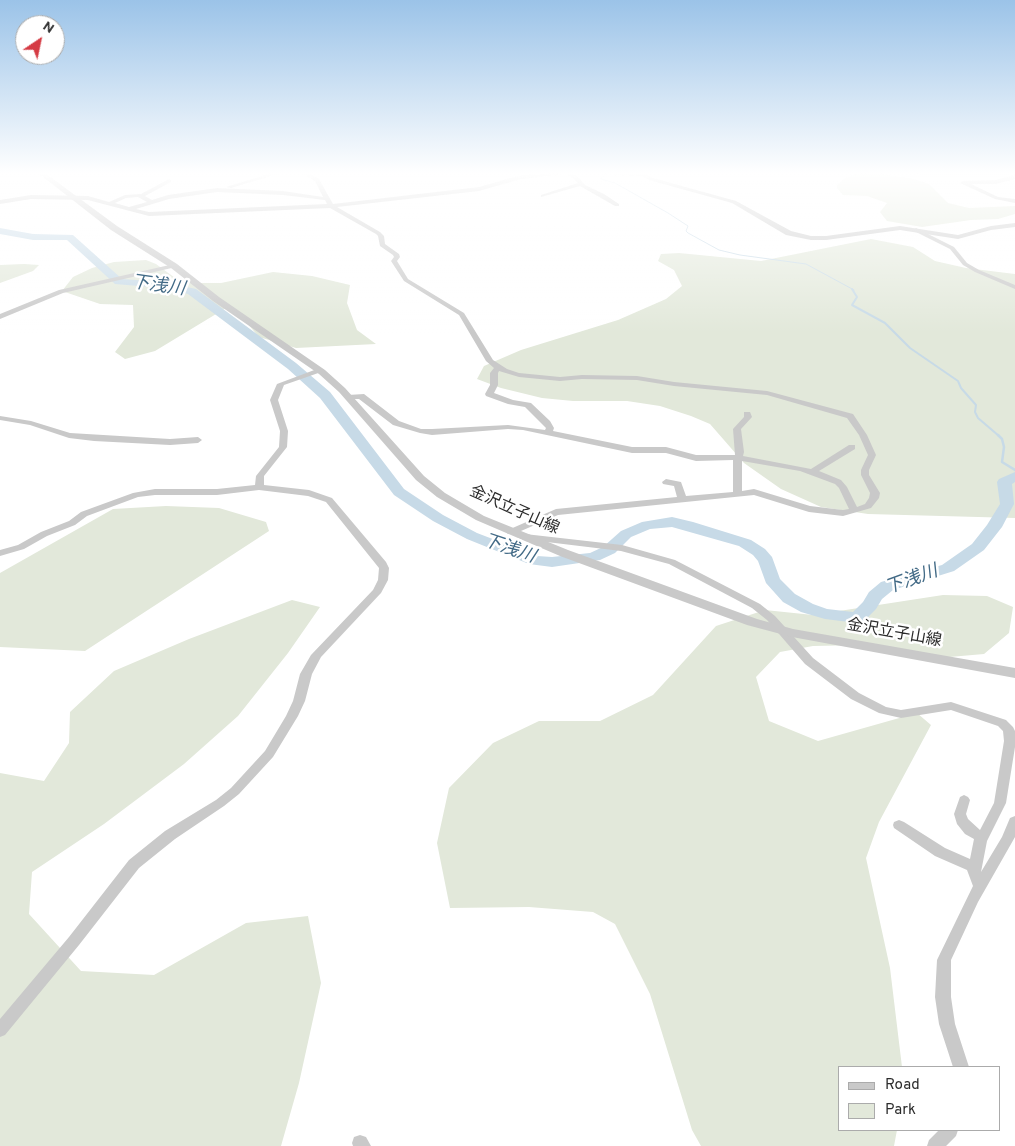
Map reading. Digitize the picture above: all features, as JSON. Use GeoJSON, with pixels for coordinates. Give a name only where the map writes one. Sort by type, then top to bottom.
{"type":"FeatureCollection","features":[{"type":"Feature","properties":{"kind":"street","name":"金沢立子山線"},"geometry":{"type":"LineString","coordinates":[[112,226],[174,266],[224,304],[320,371],[348,397],[420,478],[440,495],[480,518],[564,553],[752,622],[783,630],[1015,673]]}},
{"type":"Feature","properties":{"kind":"street"},"geometry":{"type":"LineString","coordinates":[[369,226],[381,236],[382,245],[396,254],[397,258],[394,261],[406,280],[462,314],[486,355],[498,368],[519,375],[537,377],[560,379],[582,377],[637,378],[674,384],[767,393],[850,416],[872,455],[864,470],[875,493],[874,498],[868,506],[854,512],[844,513],[809,509],[754,492],[556,512],[511,532]]}},
{"type":"Feature","properties":{"kind":"street"},"geometry":{"type":"LineString","coordinates":[[777,226],[789,233],[803,237],[826,238],[898,228],[960,237],[986,229],[1004,226]]}},
{"type":"Feature","properties":{"kind":"street"},"geometry":{"type":"LineString","coordinates":[[916,230],[952,248],[965,264],[1015,288]]}},
{"type":"Feature","properties":{"kind":"street"},"geometry":{"type":"LineString","coordinates":[[0,317],[61,291],[174,266]]}},
{"type":"Feature","properties":{"kind":"street"},"geometry":{"type":"LineString","coordinates":[[498,368],[494,373],[494,385],[489,394],[511,402],[528,405],[547,423],[550,428],[548,433]]}},
{"type":"Feature","properties":{"kind":"street"},"geometry":{"type":"LineString","coordinates":[[259,487],[260,476],[283,447],[284,431],[274,400],[282,383],[320,371]]}},
{"type":"Feature","properties":{"kind":"street"},"geometry":{"type":"LineString","coordinates":[[348,397],[361,396],[396,424],[420,431],[523,428],[632,450],[666,450],[696,458],[738,458],[812,472],[838,482],[843,487],[854,512]]}},
{"type":"Feature","properties":{"kind":"street"},"geometry":{"type":"LineString","coordinates":[[738,493],[736,474],[740,452],[737,430],[748,417],[747,414]]}},
{"type":"Feature","properties":{"kind":"street"},"geometry":{"type":"LineString","coordinates":[[0,418],[31,423],[69,435],[94,438],[170,442],[198,440]]}},
{"type":"Feature","properties":{"kind":"street"},"geometry":{"type":"LineString","coordinates":[[812,472],[852,447]]}},
{"type":"Feature","properties":{"kind":"street"},"geometry":{"type":"LineString","coordinates":[[666,482],[678,484],[682,499]]}},
{"type":"Feature","properties":{"kind":"street"},"geometry":{"type":"LineString","coordinates":[[0,552],[21,547],[44,534],[66,526],[84,514],[136,495],[155,492],[197,493],[259,487],[309,493],[329,500],[384,568],[382,585],[316,655],[306,674],[299,701],[292,716],[269,754],[220,803],[170,834],[134,864],[63,955],[0,1030]]}},
{"type":"Feature","properties":{"kind":"street"},"geometry":{"type":"LineString","coordinates":[[525,537],[614,547],[672,562],[756,606],[783,630],[809,661],[855,696],[876,707],[901,714],[951,706],[994,719],[1008,728],[1010,741],[1000,802],[981,837],[975,866],[974,875],[977,882],[981,884]]}},
{"type":"Feature","properties":{"kind":"street"},"geometry":{"type":"LineString","coordinates":[[964,800],[960,814],[962,821],[970,830],[981,837]]}},
{"type":"Feature","properties":{"kind":"street"},"geometry":{"type":"LineString","coordinates":[[961,1066],[947,1024],[943,997],[944,960],[981,884],[1008,838],[1015,821]]}},
{"type":"Feature","properties":{"kind":"street"},"geometry":{"type":"LineString","coordinates":[[899,825],[940,852],[975,866]]}},
{"type":"Feature","properties":{"kind":"street"},"geometry":{"type":"LineString","coordinates":[[935,1146],[949,1131]]}},
{"type":"Feature","properties":{"kind":"green space"},"geometry":{"type":"Polygon","coordinates":[[[871,239],[913,247],[935,261],[966,268],[1015,274],[1015,518],[868,514],[821,507],[781,489],[744,463],[710,424],[691,416],[660,406],[627,401],[573,401],[542,398],[501,388],[477,379],[484,366],[521,350],[618,320],[666,299],[682,286],[674,270],[658,261],[661,254],[679,253],[761,261],[871,239]]]}},
{"type":"Feature","properties":{"kind":"green space"},"geometry":{"type":"Polygon","coordinates":[[[146,260],[156,264],[182,283],[221,283],[273,272],[312,276],[350,285],[347,303],[357,330],[376,344],[296,348],[259,337],[241,316],[226,308],[155,351],[125,359],[115,352],[134,327],[133,305],[100,304],[62,291],[73,277],[92,268],[114,262],[146,260]]]}},
{"type":"Feature","properties":{"kind":"green space"},"geometry":{"type":"Polygon","coordinates":[[[0,265],[39,265],[33,271],[0,283],[0,265]]]}},
{"type":"Feature","properties":{"kind":"green space"},"geometry":{"type":"Polygon","coordinates":[[[166,506],[219,508],[266,522],[269,531],[85,651],[0,647],[0,573],[113,509],[166,506]]]}},
{"type":"Feature","properties":{"kind":"green space"},"geometry":{"type":"Polygon","coordinates":[[[943,595],[987,596],[1013,607],[1009,633],[984,654],[938,658],[861,645],[813,646],[780,652],[756,677],[769,721],[818,741],[917,713],[931,725],[879,822],[866,858],[890,968],[902,1066],[838,1066],[838,1131],[897,1131],[894,1146],[701,1146],[692,1130],[650,994],[615,924],[593,912],[529,907],[450,908],[437,843],[449,788],[493,743],[539,721],[600,721],[653,695],[716,626],[765,610],[813,615],[943,595]]]}},
{"type":"Feature","properties":{"kind":"green space"},"geometry":{"type":"Polygon","coordinates":[[[292,600],[320,607],[288,653],[238,716],[184,764],[104,824],[32,872],[29,914],[81,971],[154,975],[246,923],[308,916],[321,983],[299,1083],[281,1146],[0,1146],[0,773],[44,781],[69,743],[70,712],[114,671],[189,639],[292,600]]]}},
{"type":"Feature","properties":{"kind":"waterway"},"geometry":{"type":"LineString","coordinates":[[688,226],[686,231],[688,233],[719,250],[740,255],[806,264],[854,290]]}},
{"type":"Feature","properties":{"kind":"waterway","name":"下浅川"},"geometry":{"type":"LineString","coordinates":[[0,231],[33,237],[70,237],[119,282],[163,285],[192,291],[292,366],[325,395],[399,492],[438,518],[472,536],[535,561],[552,562],[594,557],[609,550],[626,534],[647,525],[672,522],[688,525],[745,543],[759,552],[766,560],[772,580],[789,598],[807,608],[825,614],[857,618],[870,605],[875,596],[887,586],[948,568],[978,547],[994,527],[1007,504],[1004,482],[1015,476]]}},
{"type":"Feature","properties":{"kind":"waterway"},"geometry":{"type":"LineString","coordinates":[[852,289],[857,297],[852,305],[885,323],[910,348],[958,381],[961,388],[976,405],[975,412],[978,418],[999,436]]}},
{"type":"Feature","properties":{"kind":"waterway"},"geometry":{"type":"LineString","coordinates":[[999,436],[1004,447],[1002,462],[1015,470]]}}]}
